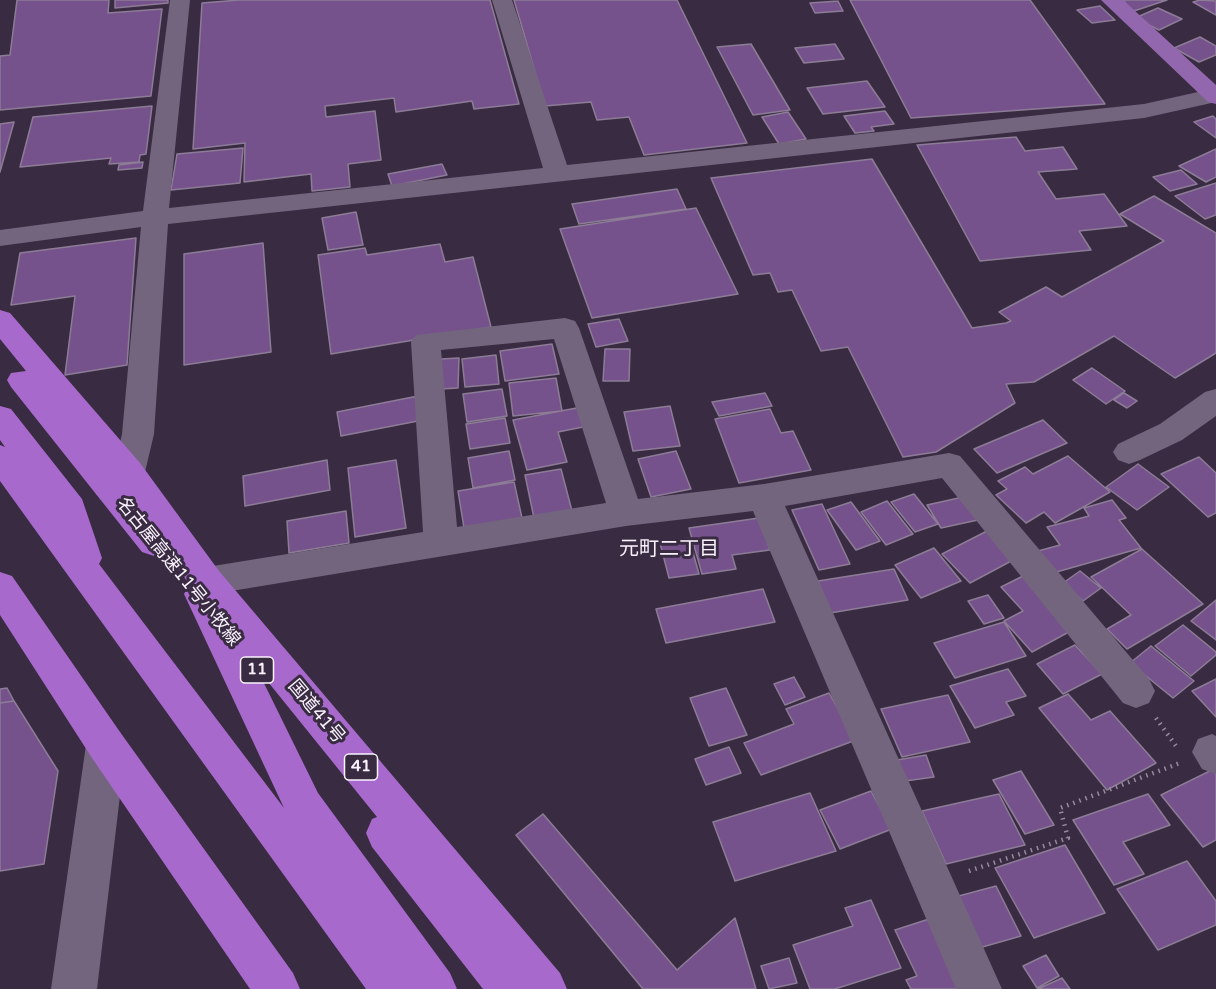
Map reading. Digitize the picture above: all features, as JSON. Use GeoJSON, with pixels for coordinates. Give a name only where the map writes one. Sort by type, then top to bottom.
{"type":"FeatureCollection","features":[{"type":"Feature","properties":{"kind":"highway","name":"国道41号"},"geometry":{"type":"LineString","coordinates":[[0,320],[129,472],[178,543],[207,580],[544,989]]}},
{"type":"Feature","properties":{"kind":"highway","name":"名古屋高速11号小牧線"},"geometry":{"type":"LineString","coordinates":[[0,353],[511,989]]}},
{"type":"Feature","properties":{"kind":"highway"},"geometry":{"type":"LineString","coordinates":[[0,417],[70,508],[90,577]]}},
{"type":"Feature","properties":{"kind":"highway"},"geometry":{"type":"LineString","coordinates":[[0,457],[90,577],[419,986]]}},
{"type":"Feature","properties":{"kind":"highway"},"geometry":{"type":"LineString","coordinates":[[178,543],[304,807],[419,986]]}},
{"type":"Feature","properties":{"kind":"highway"},"geometry":{"type":"LineString","coordinates":[[3,598],[277,989]]}},
{"type":"Feature","properties":{"kind":"main road"},"geometry":{"type":"LineString","coordinates":[[1111,0],[1215,96]]}},
{"type":"Feature","properties":{"kind":"street"},"geometry":{"type":"LineString","coordinates":[[129,472],[138,434],[155,217],[180,0]]}},
{"type":"Feature","properties":{"kind":"street"},"geometry":{"type":"LineString","coordinates":[[502,0],[557,173]]}},
{"type":"Feature","properties":{"kind":"street"},"geometry":{"type":"LineString","coordinates":[[0,238],[155,217],[1144,111],[1215,96]]}},
{"type":"Feature","properties":{"kind":"street"},"geometry":{"type":"LineString","coordinates":[[441,541],[426,342],[565,328],[626,513]]}},
{"type":"Feature","properties":{"kind":"street"},"geometry":{"type":"LineString","coordinates":[[1129,452],[1171,432],[1216,400]]}},
{"type":"Feature","properties":{"kind":"street"},"geometry":{"type":"LineString","coordinates":[[207,580],[626,513],[764,497],[949,465],[1136,691]]}},
{"type":"Feature","properties":{"kind":"street"},"geometry":{"type":"LineString","coordinates":[[764,497],[980,989]]}},
{"type":"Feature","properties":{"kind":"street"},"geometry":{"type":"LineString","coordinates":[[74,989],[106,745]]}},
{"type":"Feature","properties":{"kind":"path"},"geometry":{"type":"LineString","coordinates":[[932,883],[1068,837],[1060,808],[1205,756],[1136,691]]}},
{"type":"Feature","properties":{"kind":"building"},"geometry":{"type":"Polygon","coordinates":[[[17,0],[109,0],[108,13],[162,9],[151,96],[0,110],[0,56],[10,55],[17,0]]]}},
{"type":"Feature","properties":{"kind":"building"},"geometry":{"type":"Polygon","coordinates":[[[115,0],[168,0],[168,3],[115,8],[115,0]]]}},
{"type":"Feature","properties":{"kind":"building"},"geometry":{"type":"Polygon","coordinates":[[[239,0],[490,0],[519,104],[474,109],[472,101],[396,112],[394,98],[325,106],[326,117],[375,111],[381,160],[348,164],[350,187],[312,191],[311,174],[244,182],[245,143],[193,149],[202,3],[239,0]]]}},
{"type":"Feature","properties":{"kind":"building"},"geometry":{"type":"Polygon","coordinates":[[[514,0],[677,0],[747,143],[644,155],[629,117],[597,120],[591,102],[545,106],[514,0]]]}},
{"type":"Feature","properties":{"kind":"building"},"geometry":{"type":"Polygon","coordinates":[[[850,0],[1030,0],[1105,104],[911,118],[850,0]]]}},
{"type":"Feature","properties":{"kind":"building"},"geometry":{"type":"Polygon","coordinates":[[[1122,0],[1167,0],[1134,11],[1121,3],[1125,2],[1122,0]]]}},
{"type":"Feature","properties":{"kind":"building"},"geometry":{"type":"Polygon","coordinates":[[[838,1],[843,11],[815,13],[810,3],[838,1]]]}},
{"type":"Feature","properties":{"kind":"building"},"geometry":{"type":"Polygon","coordinates":[[[1216,1],[1216,15],[1193,2],[1216,1]]]}},
{"type":"Feature","properties":{"kind":"building"},"geometry":{"type":"Polygon","coordinates":[[[1100,6],[1115,20],[1092,23],[1077,10],[1100,6]]]}},
{"type":"Feature","properties":{"kind":"building"},"geometry":{"type":"Polygon","coordinates":[[[1158,8],[1182,19],[1159,30],[1135,18],[1158,8]]]}},
{"type":"Feature","properties":{"kind":"building"},"geometry":{"type":"Polygon","coordinates":[[[1200,37],[1216,46],[1216,55],[1199,62],[1174,48],[1200,37]]]}},
{"type":"Feature","properties":{"kind":"building"},"geometry":{"type":"Polygon","coordinates":[[[751,44],[790,110],[753,115],[717,47],[751,44]]]}},
{"type":"Feature","properties":{"kind":"building"},"geometry":{"type":"Polygon","coordinates":[[[835,44],[844,59],[804,63],[795,48],[835,44]]]}},
{"type":"Feature","properties":{"kind":"building"},"geometry":{"type":"Polygon","coordinates":[[[867,81],[885,107],[823,114],[807,88],[867,81]]]}},
{"type":"Feature","properties":{"kind":"building"},"geometry":{"type":"Polygon","coordinates":[[[152,106],[146,154],[140,155],[139,162],[109,164],[111,158],[20,167],[33,117],[152,106]]]}},
{"type":"Feature","properties":{"kind":"building"},"geometry":{"type":"Polygon","coordinates":[[[885,111],[894,124],[871,127],[874,131],[855,133],[844,116],[885,111]]]}},
{"type":"Feature","properties":{"kind":"building"},"geometry":{"type":"Polygon","coordinates":[[[788,112],[806,139],[779,144],[762,117],[788,112]]]}},
{"type":"Feature","properties":{"kind":"building"},"geometry":{"type":"Polygon","coordinates":[[[1213,116],[1216,119],[1216,138],[1194,122],[1213,116]]]}},
{"type":"Feature","properties":{"kind":"building"},"geometry":{"type":"Polygon","coordinates":[[[14,122],[0,172],[0,124],[14,122]]]}},
{"type":"Feature","properties":{"kind":"building"},"geometry":{"type":"Polygon","coordinates":[[[1016,137],[1025,151],[1063,147],[1077,169],[1038,172],[1056,199],[1104,194],[1127,226],[1079,231],[1091,250],[980,261],[917,145],[1016,137]]]}},
{"type":"Feature","properties":{"kind":"building"},"geometry":{"type":"Polygon","coordinates":[[[243,148],[240,183],[171,190],[177,154],[243,148]]]}},
{"type":"Feature","properties":{"kind":"building"},"geometry":{"type":"Polygon","coordinates":[[[1216,149],[1216,177],[1206,182],[1179,166],[1216,149]]]}},
{"type":"Feature","properties":{"kind":"building"},"geometry":{"type":"Polygon","coordinates":[[[872,159],[972,328],[1011,321],[999,312],[1046,287],[1062,297],[1164,241],[1120,214],[1154,196],[1216,233],[1216,353],[1175,378],[1114,336],[1034,382],[1006,384],[1015,403],[936,452],[903,457],[848,347],[821,351],[792,290],[778,292],[770,273],[753,275],[711,178],[872,159]]]}},
{"type":"Feature","properties":{"kind":"building"},"geometry":{"type":"Polygon","coordinates":[[[143,162],[142,168],[118,170],[119,165],[143,162]]]}},
{"type":"Feature","properties":{"kind":"building"},"geometry":{"type":"Polygon","coordinates":[[[442,164],[447,175],[392,186],[388,174],[442,164]]]}},
{"type":"Feature","properties":{"kind":"building"},"geometry":{"type":"Polygon","coordinates":[[[1181,170],[1197,184],[1170,191],[1153,177],[1181,170]]]}},
{"type":"Feature","properties":{"kind":"building"},"geometry":{"type":"Polygon","coordinates":[[[1216,183],[1216,215],[1205,219],[1175,196],[1216,183]]]}},
{"type":"Feature","properties":{"kind":"building"},"geometry":{"type":"Polygon","coordinates":[[[677,189],[686,209],[579,224],[572,204],[677,189]]]}},
{"type":"Feature","properties":{"kind":"building"},"geometry":{"type":"Polygon","coordinates":[[[696,208],[738,294],[592,318],[560,229],[696,208]]]}},
{"type":"Feature","properties":{"kind":"building"},"geometry":{"type":"Polygon","coordinates":[[[356,212],[363,245],[328,250],[322,218],[356,212]]]}},
{"type":"Feature","properties":{"kind":"building"},"geometry":{"type":"Polygon","coordinates":[[[136,238],[127,365],[65,375],[75,296],[11,305],[20,253],[136,238]]]}},
{"type":"Feature","properties":{"kind":"building"},"geometry":{"type":"Polygon","coordinates":[[[263,243],[271,352],[184,365],[184,254],[263,243]]]}},
{"type":"Feature","properties":{"kind":"building"},"geometry":{"type":"Polygon","coordinates":[[[440,244],[445,262],[473,257],[491,327],[331,354],[318,255],[365,248],[367,255],[440,244]]]}},
{"type":"Feature","properties":{"kind":"building"},"geometry":{"type":"Polygon","coordinates":[[[619,319],[628,341],[596,347],[588,324],[619,319]]]}},
{"type":"Feature","properties":{"kind":"building"},"geometry":{"type":"Polygon","coordinates":[[[552,344],[559,374],[505,381],[500,351],[552,344]]]}},
{"type":"Feature","properties":{"kind":"building"},"geometry":{"type":"Polygon","coordinates":[[[605,349],[630,349],[629,381],[603,381],[605,349]]]}},
{"type":"Feature","properties":{"kind":"building"},"geometry":{"type":"Polygon","coordinates":[[[496,355],[499,384],[465,387],[462,359],[496,355]]]}},
{"type":"Feature","properties":{"kind":"building"},"geometry":{"type":"Polygon","coordinates":[[[459,358],[458,388],[440,389],[441,359],[459,358]]]}},
{"type":"Feature","properties":{"kind":"building"},"geometry":{"type":"Polygon","coordinates":[[[1092,368],[1125,391],[1106,404],[1073,380],[1092,368]]]}},
{"type":"Feature","properties":{"kind":"building"},"geometry":{"type":"Polygon","coordinates":[[[556,378],[562,411],[513,416],[509,383],[556,378]]]}},
{"type":"Feature","properties":{"kind":"building"},"geometry":{"type":"Polygon","coordinates":[[[502,389],[507,416],[467,422],[463,394],[502,389]]]}},
{"type":"Feature","properties":{"kind":"building"},"geometry":{"type":"Polygon","coordinates":[[[765,393],[772,406],[719,416],[712,402],[765,393]]]}},
{"type":"Feature","properties":{"kind":"building"},"geometry":{"type":"Polygon","coordinates":[[[1124,393],[1137,401],[1127,408],[1114,400],[1124,393]]]}},
{"type":"Feature","properties":{"kind":"building"},"geometry":{"type":"Polygon","coordinates":[[[418,396],[423,420],[341,436],[337,412],[418,396]]]}},
{"type":"Feature","properties":{"kind":"building"},"geometry":{"type":"Polygon","coordinates":[[[670,406],[680,446],[633,451],[624,412],[670,406]]]}},
{"type":"Feature","properties":{"kind":"building"},"geometry":{"type":"Polygon","coordinates":[[[582,407],[588,426],[558,432],[567,462],[527,470],[513,420],[582,407]]]}},
{"type":"Feature","properties":{"kind":"building"},"geometry":{"type":"Polygon","coordinates":[[[770,409],[781,433],[793,431],[811,470],[739,483],[715,419],[770,409]]]}},
{"type":"Feature","properties":{"kind":"building"},"geometry":{"type":"Polygon","coordinates":[[[505,418],[510,443],[470,449],[466,424],[505,418]]]}},
{"type":"Feature","properties":{"kind":"building"},"geometry":{"type":"Polygon","coordinates":[[[1043,420],[1067,443],[997,473],[974,449],[1043,420]]]}},
{"type":"Feature","properties":{"kind":"building"},"geometry":{"type":"Polygon","coordinates":[[[509,451],[515,480],[473,488],[468,458],[509,451]]]}},
{"type":"Feature","properties":{"kind":"building"},"geometry":{"type":"Polygon","coordinates":[[[676,451],[691,489],[651,497],[638,459],[676,451]]]}},
{"type":"Feature","properties":{"kind":"building"},"geometry":{"type":"Polygon","coordinates":[[[1068,456],[1110,492],[1055,523],[1044,512],[1026,523],[996,495],[1007,489],[998,481],[1025,467],[1033,474],[1068,456]]]}},
{"type":"Feature","properties":{"kind":"building"},"geometry":{"type":"Polygon","coordinates":[[[1199,457],[1216,473],[1216,513],[1208,517],[1161,474],[1199,457]]]}},
{"type":"Feature","properties":{"kind":"building"},"geometry":{"type":"Polygon","coordinates":[[[327,460],[330,490],[245,506],[243,476],[327,460]]]}},
{"type":"Feature","properties":{"kind":"building"},"geometry":{"type":"Polygon","coordinates":[[[396,460],[406,528],[355,537],[348,468],[396,460]]]}},
{"type":"Feature","properties":{"kind":"building"},"geometry":{"type":"Polygon","coordinates":[[[1138,464],[1169,487],[1137,510],[1106,487],[1138,464]]]}},
{"type":"Feature","properties":{"kind":"building"},"geometry":{"type":"Polygon","coordinates":[[[561,469],[572,511],[534,518],[525,475],[561,469]]]}},
{"type":"Feature","properties":{"kind":"building"},"geometry":{"type":"Polygon","coordinates":[[[514,482],[522,518],[464,528],[458,491],[514,482]]]}},
{"type":"Feature","properties":{"kind":"building"},"geometry":{"type":"Polygon","coordinates":[[[914,494],[938,524],[915,532],[891,502],[914,494]]]}},
{"type":"Feature","properties":{"kind":"building"},"geometry":{"type":"Polygon","coordinates":[[[963,497],[978,520],[941,528],[927,505],[963,497]]]}},
{"type":"Feature","properties":{"kind":"building"},"geometry":{"type":"Polygon","coordinates":[[[1112,500],[1126,518],[1119,520],[1141,548],[1053,573],[1038,551],[1060,545],[1047,527],[1089,516],[1084,508],[1112,500]]]}},
{"type":"Feature","properties":{"kind":"building"},"geometry":{"type":"Polygon","coordinates":[[[887,501],[913,534],[886,545],[861,512],[887,501]]]}},
{"type":"Feature","properties":{"kind":"building"},"geometry":{"type":"Polygon","coordinates":[[[851,502],[880,541],[856,550],[827,510],[851,502]]]}},
{"type":"Feature","properties":{"kind":"building"},"geometry":{"type":"Polygon","coordinates":[[[822,504],[850,564],[819,570],[792,510],[822,504]]]}},
{"type":"Feature","properties":{"kind":"building"},"geometry":{"type":"Polygon","coordinates":[[[346,511],[349,543],[289,553],[287,521],[346,511]]]}},
{"type":"Feature","properties":{"kind":"building"},"geometry":{"type":"Polygon","coordinates":[[[759,518],[770,550],[732,555],[736,569],[702,574],[689,528],[759,518]]]}},
{"type":"Feature","properties":{"kind":"building"},"geometry":{"type":"Polygon","coordinates":[[[987,531],[1015,559],[970,583],[942,554],[987,531]]]}},
{"type":"Feature","properties":{"kind":"building"},"geometry":{"type":"Polygon","coordinates":[[[689,538],[699,574],[669,578],[660,543],[689,538]]]}},
{"type":"Feature","properties":{"kind":"building"},"geometry":{"type":"Polygon","coordinates":[[[934,548],[961,581],[921,598],[895,565],[934,548]]]}},
{"type":"Feature","properties":{"kind":"building"},"geometry":{"type":"Polygon","coordinates":[[[1142,549],[1203,604],[1127,649],[1107,629],[1131,615],[1091,577],[1142,549]]]}},
{"type":"Feature","properties":{"kind":"building"},"geometry":{"type":"Polygon","coordinates":[[[894,569],[908,600],[830,613],[818,581],[894,569]]]}},
{"type":"Feature","properties":{"kind":"building"},"geometry":{"type":"Polygon","coordinates":[[[1080,571],[1101,588],[1083,601],[1063,583],[1080,571]]]}},
{"type":"Feature","properties":{"kind":"building"},"geometry":{"type":"Polygon","coordinates":[[[1027,574],[1078,627],[1032,652],[1004,621],[1023,611],[1001,587],[1027,574]]]}},
{"type":"Feature","properties":{"kind":"building"},"geometry":{"type":"Polygon","coordinates":[[[763,589],[775,622],[666,643],[656,609],[763,589]]]}},
{"type":"Feature","properties":{"kind":"building"},"geometry":{"type":"Polygon","coordinates":[[[988,595],[1004,618],[984,624],[968,601],[988,595]]]}},
{"type":"Feature","properties":{"kind":"building"},"geometry":{"type":"Polygon","coordinates":[[[1216,600],[1216,640],[1191,621],[1216,600]]]}},
{"type":"Feature","properties":{"kind":"building"},"geometry":{"type":"Polygon","coordinates":[[[1004,622],[1026,656],[955,678],[934,643],[1004,622]]]}},
{"type":"Feature","properties":{"kind":"building"},"geometry":{"type":"Polygon","coordinates":[[[1183,625],[1216,652],[1216,655],[1191,676],[1155,646],[1183,625]]]}},
{"type":"Feature","properties":{"kind":"building"},"geometry":{"type":"Polygon","coordinates":[[[1075,645],[1102,674],[1063,694],[1037,664],[1075,645]]]}},
{"type":"Feature","properties":{"kind":"building"},"geometry":{"type":"Polygon","coordinates":[[[1151,646],[1194,681],[1173,698],[1130,663],[1151,646]]]}},
{"type":"Feature","properties":{"kind":"building"},"geometry":{"type":"Polygon","coordinates":[[[1008,669],[1026,696],[1006,702],[1014,715],[975,728],[950,686],[1008,669]]]}},
{"type":"Feature","properties":{"kind":"building"},"geometry":{"type":"Polygon","coordinates":[[[794,677],[805,697],[785,705],[774,684],[794,677]]]}},
{"type":"Feature","properties":{"kind":"building"},"geometry":{"type":"Polygon","coordinates":[[[1216,679],[1216,717],[1192,691],[1216,679]]]}},
{"type":"Feature","properties":{"kind":"building"},"geometry":{"type":"Polygon","coordinates":[[[7,688],[14,701],[0,703],[0,689],[7,688]]]}},
{"type":"Feature","properties":{"kind":"building"},"geometry":{"type":"Polygon","coordinates":[[[726,688],[747,735],[709,746],[690,698],[726,688]]]}},
{"type":"Feature","properties":{"kind":"building"},"geometry":{"type":"Polygon","coordinates":[[[829,693],[856,740],[761,775],[744,743],[794,724],[786,709],[829,693]]]}},
{"type":"Feature","properties":{"kind":"building"},"geometry":{"type":"Polygon","coordinates":[[[1068,694],[1091,720],[1110,711],[1156,763],[1107,790],[1039,708],[1068,694]]]}},
{"type":"Feature","properties":{"kind":"building"},"geometry":{"type":"Polygon","coordinates":[[[948,695],[970,742],[902,757],[881,709],[948,695]]]}},
{"type":"Feature","properties":{"kind":"building"},"geometry":{"type":"Polygon","coordinates":[[[14,701],[58,771],[44,864],[0,871],[0,703],[14,701]]]}},
{"type":"Feature","properties":{"kind":"building"},"geometry":{"type":"Polygon","coordinates":[[[729,747],[741,773],[706,785],[695,759],[729,747]]]}},
{"type":"Feature","properties":{"kind":"building"},"geometry":{"type":"Polygon","coordinates":[[[926,755],[934,777],[905,781],[897,760],[926,755]]]}},
{"type":"Feature","properties":{"kind":"building"},"geometry":{"type":"Polygon","coordinates":[[[1216,768],[1216,840],[1203,847],[1161,795],[1216,768]]]}},
{"type":"Feature","properties":{"kind":"building"},"geometry":{"type":"Polygon","coordinates":[[[1021,771],[1054,825],[1025,834],[993,780],[1021,771]]]}},
{"type":"Feature","properties":{"kind":"building"},"geometry":{"type":"Polygon","coordinates":[[[871,791],[892,829],[840,849],[820,810],[871,791]]]}},
{"type":"Feature","properties":{"kind":"building"},"geometry":{"type":"Polygon","coordinates":[[[810,793],[836,851],[735,881],[713,822],[810,793]]]}},
{"type":"Feature","properties":{"kind":"building"},"geometry":{"type":"Polygon","coordinates":[[[999,794],[1025,845],[946,864],[922,811],[999,794]]]}},
{"type":"Feature","properties":{"kind":"building"},"geometry":{"type":"Polygon","coordinates":[[[1148,794],[1170,825],[1123,842],[1144,874],[1114,885],[1073,820],[1148,794]]]}},
{"type":"Feature","properties":{"kind":"building"},"geometry":{"type":"Polygon","coordinates":[[[543,814],[677,970],[735,918],[756,989],[643,989],[516,835],[543,814]]]}},
{"type":"Feature","properties":{"kind":"building"},"geometry":{"type":"Polygon","coordinates":[[[1065,845],[1105,913],[1034,938],[995,868],[1065,845]]]}},
{"type":"Feature","properties":{"kind":"building"},"geometry":{"type":"Polygon","coordinates":[[[1187,861],[1216,901],[1216,925],[1158,950],[1117,889],[1187,861]]]}},
{"type":"Feature","properties":{"kind":"building"},"geometry":{"type":"Polygon","coordinates":[[[996,886],[1021,936],[979,948],[955,897],[996,886]]]}},
{"type":"Feature","properties":{"kind":"building"},"geometry":{"type":"Polygon","coordinates":[[[871,900],[901,968],[835,989],[810,989],[793,945],[853,926],[845,908],[871,900]]]}},
{"type":"Feature","properties":{"kind":"building"},"geometry":{"type":"Polygon","coordinates":[[[932,918],[967,989],[911,989],[906,980],[917,976],[895,930],[932,918]]]}},
{"type":"Feature","properties":{"kind":"building"},"geometry":{"type":"Polygon","coordinates":[[[1046,955],[1059,976],[1037,988],[1023,966],[1046,955]]]}},
{"type":"Feature","properties":{"kind":"building"},"geometry":{"type":"Polygon","coordinates":[[[789,958],[797,983],[769,989],[761,966],[789,958]]]}},
{"type":"Feature","properties":{"kind":"building"},"geometry":{"type":"Polygon","coordinates":[[[1062,978],[1070,989],[1038,989],[1062,978]]]}},
{"type":"Feature","properties":{"kind":"district","name":"元町二丁目"},"geometry":{"type":"Point","coordinates":[669,550]}}]}
